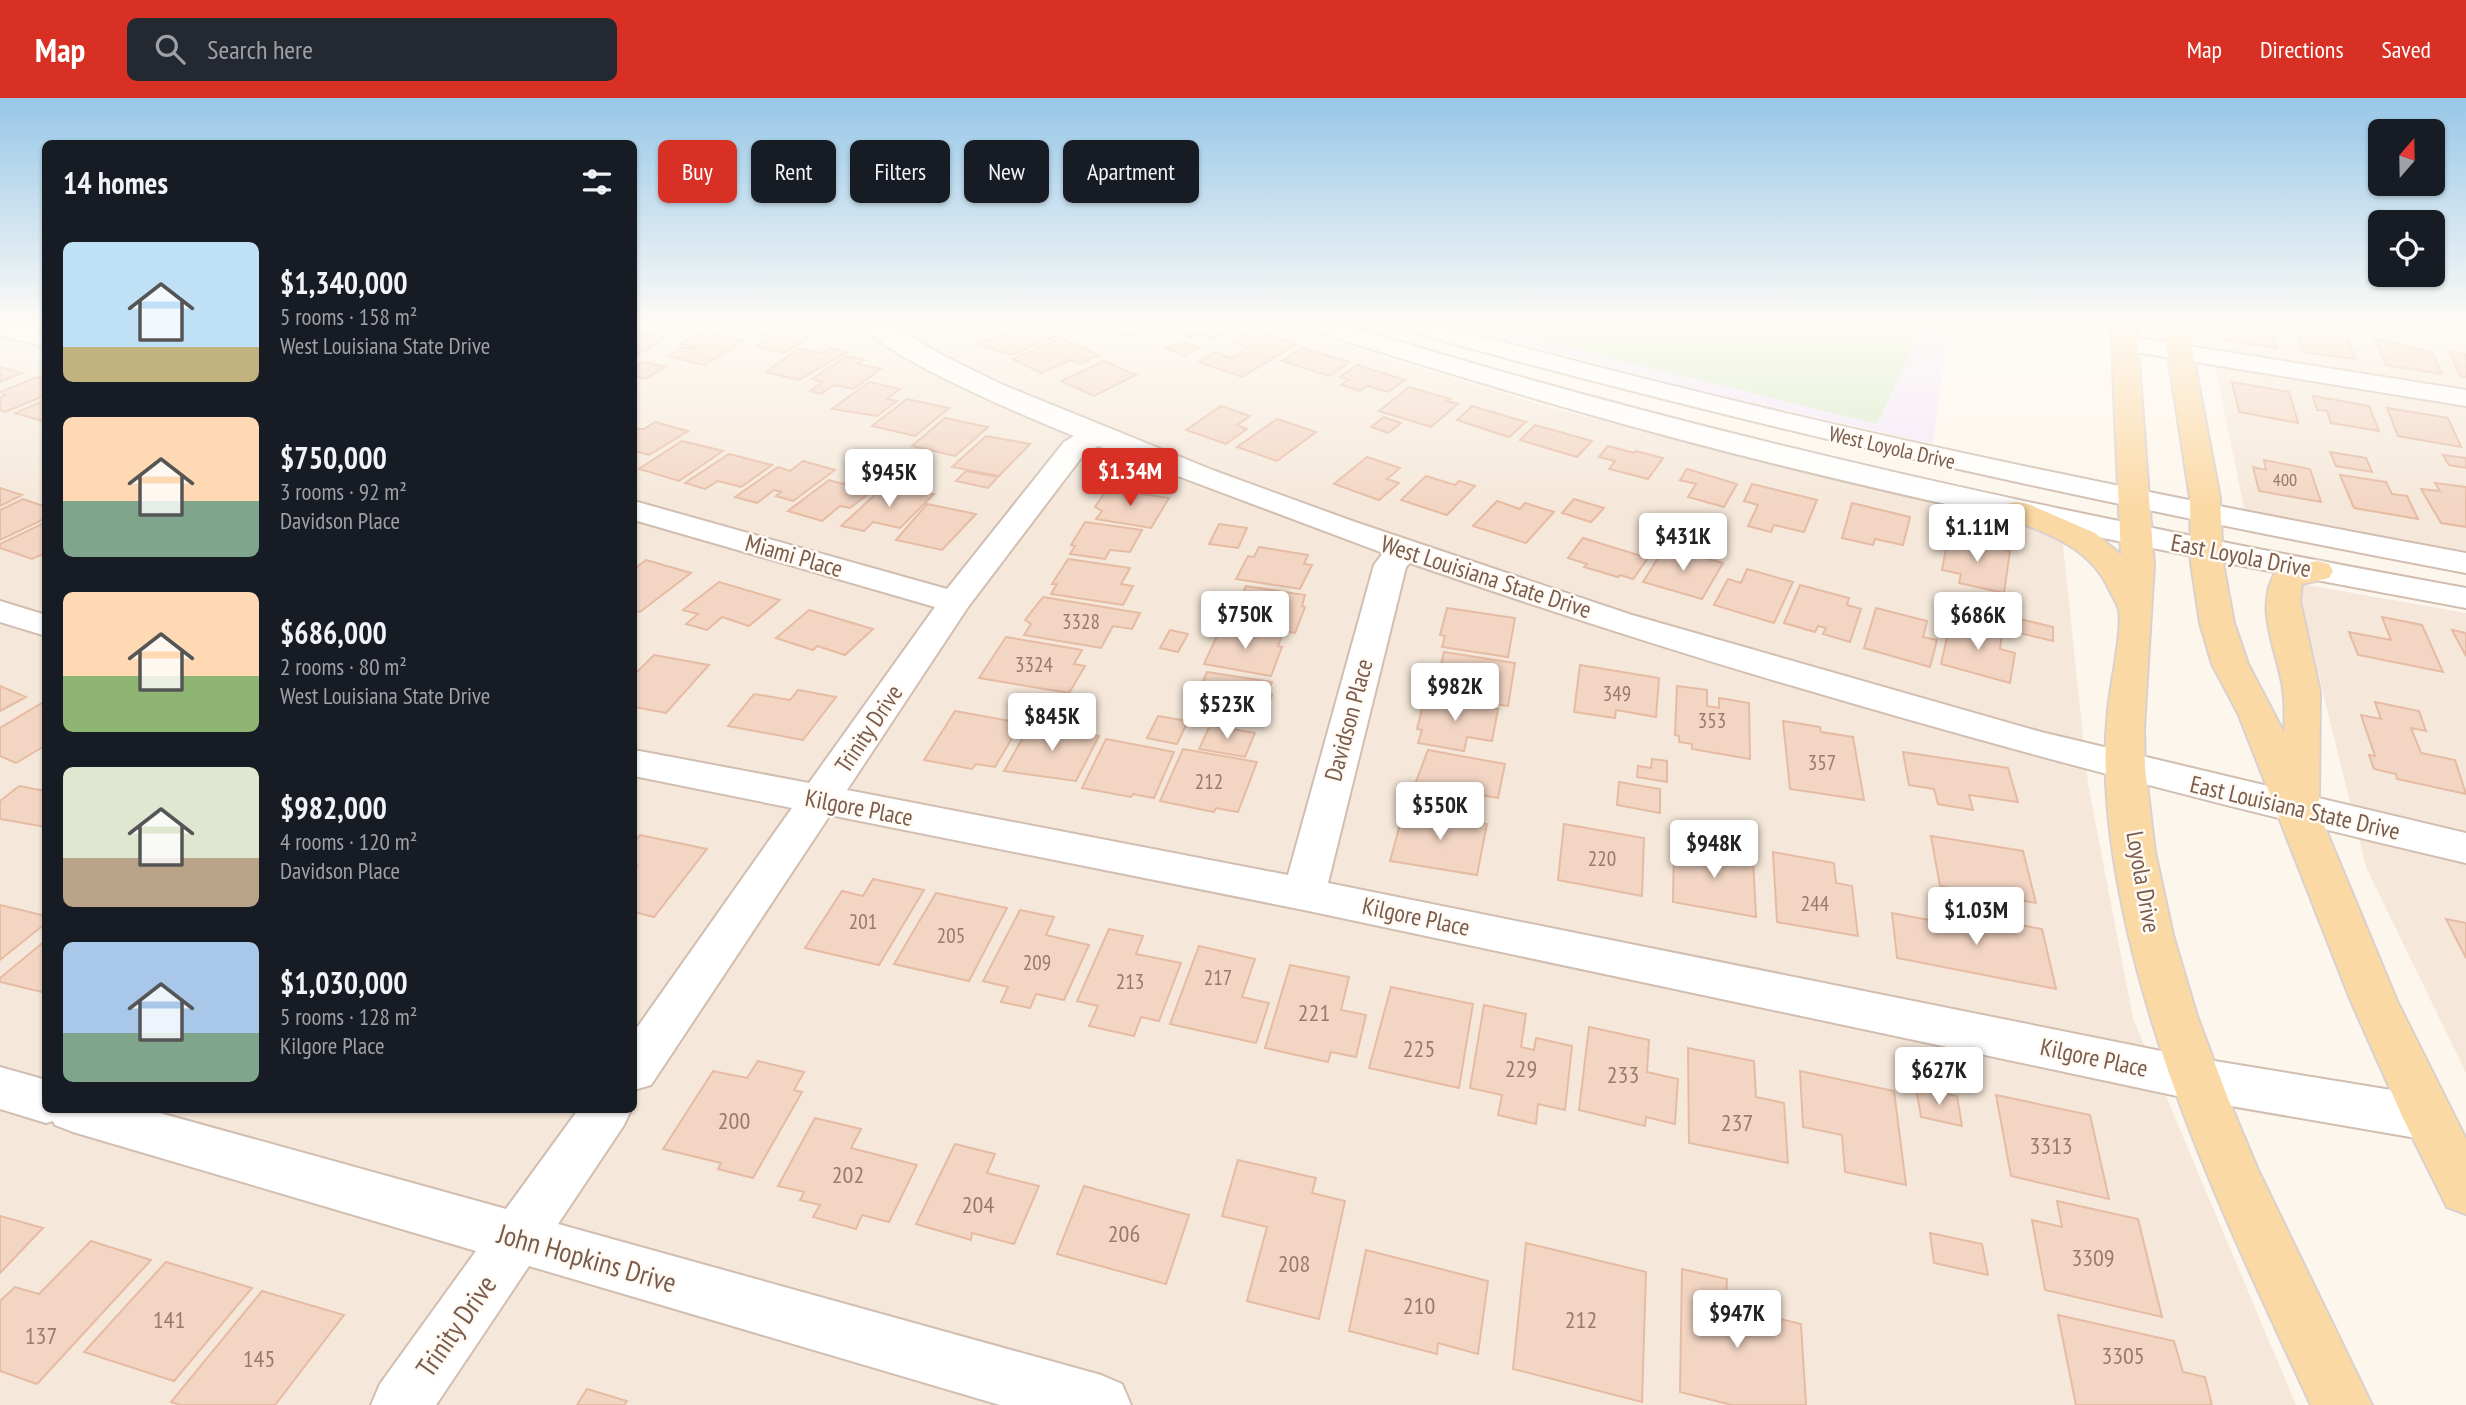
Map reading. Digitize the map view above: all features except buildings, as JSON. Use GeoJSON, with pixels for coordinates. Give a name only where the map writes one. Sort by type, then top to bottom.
{"type":"FeatureCollection","features":[{"type":"Feature","properties":{"kind":"main road","name":"Loyola Drive"},"geometry":{"type":"LineString","coordinates":[[2127,384],[2138,536],[2136,611],[2127,682],[2125,767],[2135,851],[2156,955],[2196,1079],[2263,1239],[2342,1405]]}},
{"type":"Feature","properties":{"kind":"main road"},"geometry":{"type":"LineString","coordinates":[[2184,384],[2217,622],[2230,664],[2256,713],[2298,811],[2374,1001],[2428,1118],[2466,1189]]}},
{"type":"Feature","properties":{"kind":"main road"},"geometry":{"type":"LineString","coordinates":[[2017,511],[2062,528],[2102,553],[2116,568],[2136,611]]}},
{"type":"Feature","properties":{"kind":"main road"},"geometry":{"type":"LineString","coordinates":[[2298,811],[2302,694],[2285,618],[2283,586],[2289,577],[2317,571]]}},
{"type":"Feature","properties":{"kind":"street","name":"West Louisiana State Drive"},"geometry":{"type":"LineString","coordinates":[[977,384],[1096,435],[1253,497],[1404,550],[1738,659],[2125,767]]}},
{"type":"Feature","properties":{"kind":"street","name":"West Loyola Drive"},"geometry":{"type":"LineString","coordinates":[[1520,384],[1605,409],[2017,511]]}},
{"type":"Feature","properties":{"kind":"street","name":"West Loyola Drive"},"geometry":{"type":"LineString","coordinates":[[1633,384],[1741,413],[2024,477],[2135,499]]}},
{"type":"Feature","properties":{"kind":"street"},"geometry":{"type":"LineString","coordinates":[[2379,384],[2466,398]]}},
{"type":"Feature","properties":{"kind":"street","name":"Trinity Drive"},"geometry":{"type":"LineString","coordinates":[[637,1066],[955,602],[1074,448],[1096,435]]}},
{"type":"Feature","properties":{"kind":"street","name":"East Loyola Drive"},"geometry":{"type":"LineString","coordinates":[[2135,499],[2205,532],[2317,571],[2466,598]]}},
{"type":"Feature","properties":{"kind":"street","name":"Miami Place"},"geometry":{"type":"LineString","coordinates":[[637,511],[955,602]]}},
{"type":"Feature","properties":{"kind":"street","name":"East Loyola Drive"},"geometry":{"type":"LineString","coordinates":[[2017,511],[2138,536],[2205,532],[2466,563]]}},
{"type":"Feature","properties":{"kind":"street","name":"Davidson Place"},"geometry":{"type":"LineString","coordinates":[[1304,894],[1390,565],[1404,550]]}},
{"type":"Feature","properties":{"kind":"street"},"geometry":{"type":"LineString","coordinates":[[0,611],[42,625]]}},
{"type":"Feature","properties":{"kind":"street","name":"Kilgore Place"},"geometry":{"type":"LineString","coordinates":[[637,764],[1304,894],[2196,1079],[2428,1118]]}},
{"type":"Feature","properties":{"kind":"street","name":"East Louisiana State Drive"},"geometry":{"type":"LineString","coordinates":[[2125,767],[2298,811],[2466,848]]}},
{"type":"Feature","properties":{"kind":"street"},"geometry":{"type":"LineString","coordinates":[[0,1088],[42,1101]]}},
{"type":"Feature","properties":{"kind":"street","name":"John Hopkins Drive"},"geometry":{"type":"LineString","coordinates":[[83,1113],[1101,1405]]}},
{"type":"Feature","properties":{"kind":"street","name":"Trinity Drive"},"geometry":{"type":"LineString","coordinates":[[401,1405],[604,1113]]}},
{"type":"Feature","properties":{"kind":"shaded area"},"geometry":{"type":"Polygon","coordinates":[[[0,384],[42,384],[42,1113],[637,1113],[637,384],[1473,384],[1545,406],[2062,535],[2088,784],[2133,1018],[2296,1405],[0,1405],[0,384]]]}},
{"type":"Feature","properties":{"kind":"shaded area"},"geometry":{"type":"Polygon","coordinates":[[[1676,384],[1941,384],[1933,444],[1676,384]]]}},
{"type":"Feature","properties":{"kind":"shaded area"},"geometry":{"type":"Polygon","coordinates":[[[2219,384],[2466,384],[2466,553],[2245,513],[2219,384]]]}},
{"type":"Feature","properties":{"kind":"shaded area"},"geometry":{"type":"Polygon","coordinates":[[[2296,583],[2466,613],[2466,1073],[2366,867],[2296,583]]]}},
{"type":"Feature","properties":{"kind":"green space"},"geometry":{"type":"Polygon","coordinates":[[[1716,384],[1896,384],[1877,424],[1716,384]]]}}]}
